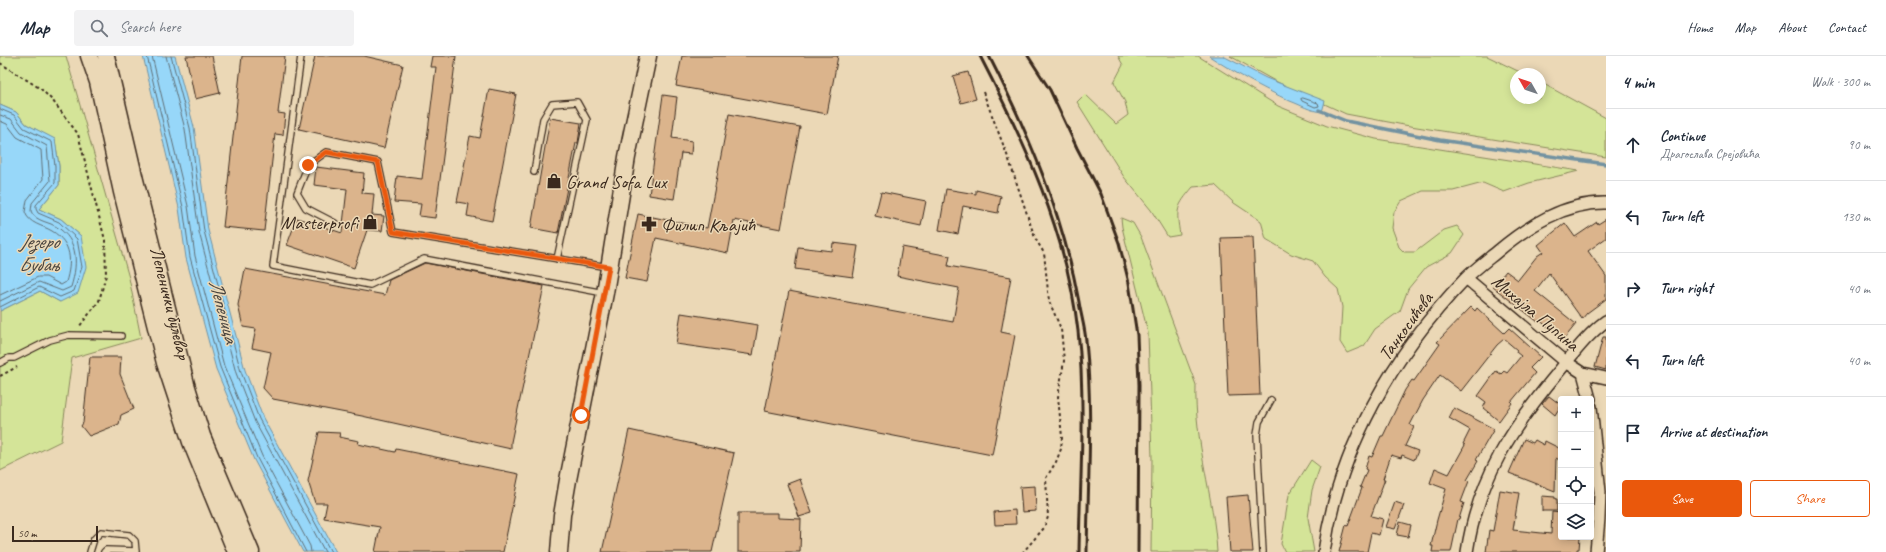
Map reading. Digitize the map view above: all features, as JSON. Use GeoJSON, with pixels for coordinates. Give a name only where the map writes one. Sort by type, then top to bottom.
{"type":"FeatureCollection","features":[{"type":"Feature","properties":{"kind":"main road","name":"Лепенички булевар"},"geometry":{"type":"LineString","coordinates":[[89,56],[98,82],[122,192],[165,363],[191,442],[236,552]]}},
{"type":"Feature","properties":{"kind":"main road","name":"Лепенички булевар"},"geometry":{"type":"LineString","coordinates":[[106,56],[135,180],[186,384],[202,436],[251,552]]}},
{"type":"Feature","properties":{"kind":"main road"},"geometry":{"type":"LineString","coordinates":[[559,552],[562,515],[605,293],[627,157],[648,56]]}},
{"type":"Feature","properties":{"kind":"street","name":"Танкосићева"},"geometry":{"type":"LineString","coordinates":[[1324,552],[1329,523],[1342,472],[1372,408],[1405,353],[1444,302],[1466,278],[1528,228],[1567,209],[1587,204],[1606,202]]}},
{"type":"Feature","properties":{"kind":"street","name":"Михајла Пупина"},"geometry":{"type":"LineString","coordinates":[[1466,278],[1566,362],[1583,373],[1606,378]]}},
{"type":"Feature","properties":{"kind":"street"},"geometry":{"type":"LineString","coordinates":[[1467,552],[1477,505],[1500,452],[1530,405],[1585,341],[1606,321]]}},
{"type":"Feature","properties":{"kind":"street"},"geometry":{"type":"LineString","coordinates":[[1583,373],[1589,396]]}},
{"type":"Feature","properties":{"kind":"street"},"geometry":{"type":"LineString","coordinates":[[1594,432],[1600,492],[1596,552]]}},
{"type":"Feature","properties":{"kind":"lane"},"geometry":{"type":"LineString","coordinates":[[301,56],[273,266],[370,285],[424,259],[605,293]]}},
{"type":"Feature","properties":{"kind":"lane"},"geometry":{"type":"LineString","coordinates":[[534,172],[543,120],[552,104],[577,102],[587,120],[556,259]]}},
{"type":"Feature","properties":{"kind":"lane"},"geometry":{"type":"LineString","coordinates":[[335,223],[306,208],[298,192],[308,165],[326,152],[378,162],[393,232],[609,267]]}},
{"type":"Feature","properties":{"kind":"lane"},"geometry":{"type":"LineString","coordinates":[[0,363],[9,358],[14,358],[50,340],[69,336],[121,336]]}},
{"type":"Feature","properties":{"kind":"lane"},"geometry":{"type":"LineString","coordinates":[[1264,552],[1257,435],[1260,422],[1271,400]]}},
{"type":"Feature","properties":{"kind":"lane"},"geometry":{"type":"LineString","coordinates":[[90,552],[94,538],[101,532],[129,535],[135,541],[136,551],[106,550],[104,552]]}},
{"type":"Feature","properties":{"kind":"path"},"geometry":{"type":"LineString","coordinates":[[0,63],[41,89],[54,101],[78,134],[105,240],[106,275],[99,301],[81,325],[69,336]]}},
{"type":"Feature","properties":{"kind":"path"},"geometry":{"type":"LineString","coordinates":[[983,92],[1009,160],[1035,238],[1044,253],[1049,301],[1061,329],[1064,361],[1058,397],[1062,437],[1061,449],[1056,462],[1046,478],[1048,517],[1044,528],[1023,552]]}},
{"type":"Feature","properties":{"kind":"path"},"geometry":{"type":"LineString","coordinates":[[0,376],[18,366]]}},
{"type":"Feature","properties":{"kind":"green space"},"geometry":{"type":"Polygon","coordinates":[[[0,56],[66,56],[129,278],[141,338],[72,358],[61,441],[0,471],[0,311],[40,291],[60,302],[81,236],[61,219],[39,209],[59,185],[59,166],[55,140],[26,124],[16,112],[0,105],[0,56]]]}},
{"type":"Feature","properties":{"kind":"green space"},"geometry":{"type":"Polygon","coordinates":[[[1118,56],[1198,56],[1278,106],[1327,126],[1376,139],[1579,171],[1529,183],[1504,192],[1483,183],[1453,191],[1423,191],[1401,201],[1394,212],[1392,228],[1399,247],[1404,252],[1415,252],[1444,230],[1457,226],[1464,235],[1452,253],[1426,267],[1408,289],[1400,311],[1375,329],[1364,346],[1347,353],[1340,342],[1342,307],[1338,289],[1325,277],[1313,261],[1291,254],[1266,239],[1261,221],[1234,203],[1215,185],[1193,187],[1180,204],[1178,219],[1180,235],[1168,237],[1151,210],[1124,177],[1077,102],[1085,94],[1116,124],[1128,115],[1125,102],[1114,82],[1123,65],[1118,56]]]}},
{"type":"Feature","properties":{"kind":"green space"},"geometry":{"type":"Polygon","coordinates":[[[1230,56],[1487,56],[1512,68],[1510,68],[1510,104],[1546,104],[1546,85],[1606,118],[1606,157],[1404,125],[1346,114],[1273,80],[1230,56]]]}},
{"type":"Feature","properties":{"kind":"green space"},"geometry":{"type":"Polygon","coordinates":[[[1121,218],[1133,223],[1141,237],[1196,385],[1198,427],[1212,510],[1217,552],[1151,552],[1152,458],[1148,333],[1121,218]]]}},
{"type":"Feature","properties":{"kind":"green space"},"geometry":{"type":"Polygon","coordinates":[[[1311,460],[1320,467],[1312,490],[1308,518],[1314,552],[1285,552],[1281,544],[1289,495],[1311,460]]]}},
{"type":"Feature","properties":{"kind":"water","name":"Лепеница"},"geometry":{"type":"Polygon","coordinates":[[[143,56],[175,56],[194,127],[208,230],[245,370],[263,418],[336,552],[303,552],[254,460],[216,369],[186,258],[179,208],[143,56]]]}},
{"type":"Feature","properties":{"kind":"water"},"geometry":{"type":"Polygon","coordinates":[[[1209,56],[1223,56],[1266,78],[1325,101],[1322,112],[1290,101],[1259,86],[1209,56]]]}},
{"type":"Feature","properties":{"kind":"water","name":"Језеро Бубањ"},"geometry":{"type":"Polygon","coordinates":[[[0,105],[16,112],[26,124],[55,139],[59,166],[59,185],[39,209],[61,219],[81,236],[86,267],[78,293],[60,302],[40,291],[0,311],[0,105]]]}},
{"type":"Feature","properties":{"kind":"building"},"geometry":{"type":"Polygon","coordinates":[[[186,56],[212,56],[220,93],[195,99],[186,56]]]}},
{"type":"Feature","properties":{"kind":"building"},"geometry":{"type":"Polygon","coordinates":[[[242,56],[285,56],[278,113],[285,114],[283,135],[275,134],[264,231],[223,227],[242,56]]]}},
{"type":"Feature","properties":{"kind":"building"},"geometry":{"type":"Polygon","coordinates":[[[315,56],[364,56],[403,65],[384,148],[299,129],[315,56]]]}},
{"type":"Feature","properties":{"kind":"building"},"geometry":{"type":"Polygon","coordinates":[[[432,56],[456,56],[435,218],[419,216],[421,204],[394,202],[397,176],[422,179],[436,67],[430,67],[432,56]]]}},
{"type":"Feature","properties":{"kind":"building"},"geometry":{"type":"Polygon","coordinates":[[[682,56],[838,56],[827,114],[676,86],[682,56]]]}},
{"type":"Feature","properties":{"kind":"building"},"geometry":{"type":"Polygon","coordinates":[[[968,72],[976,99],[961,103],[953,76],[968,72]]]}},
{"type":"Feature","properties":{"kind":"building"},"geometry":{"type":"Polygon","coordinates":[[[489,89],[516,94],[492,221],[467,216],[469,204],[457,202],[470,136],[480,138],[489,89]]]}},
{"type":"Feature","properties":{"kind":"building"},"geometry":{"type":"Polygon","coordinates":[[[663,95],[677,97],[672,138],[692,141],[691,154],[681,153],[674,199],[649,195],[663,95]]]}},
{"type":"Feature","properties":{"kind":"building"},"geometry":{"type":"Polygon","coordinates":[[[729,114],[800,127],[781,229],[734,220],[728,253],[656,238],[647,282],[625,278],[638,214],[707,228],[729,114]]]}},
{"type":"Feature","properties":{"kind":"building"},"geometry":{"type":"Polygon","coordinates":[[[550,118],[581,123],[558,233],[531,228],[550,118]]]}},
{"type":"Feature","properties":{"kind":"building"},"geometry":{"type":"Polygon","coordinates":[[[316,167],[364,173],[362,193],[374,194],[372,215],[384,216],[382,231],[367,230],[354,268],[287,245],[297,218],[342,233],[347,189],[314,185],[316,167]]]}},
{"type":"Feature","properties":{"kind":"building"},"geometry":{"type":"Polygon","coordinates":[[[946,189],[976,194],[976,190],[1001,196],[998,213],[963,206],[958,234],[939,230],[946,189]]]}},
{"type":"Feature","properties":{"kind":"building"},"geometry":{"type":"Polygon","coordinates":[[[881,192],[926,201],[921,226],[875,216],[881,192]]]}},
{"type":"Feature","properties":{"kind":"building"},"geometry":{"type":"Polygon","coordinates":[[[1606,219],[1606,238],[1588,251],[1606,276],[1606,299],[1587,313],[1582,319],[1549,273],[1535,291],[1576,324],[1564,339],[1539,320],[1538,322],[1493,287],[1506,271],[1518,280],[1537,256],[1543,252],[1538,245],[1565,223],[1575,237],[1597,222],[1598,224],[1606,219]]]}},
{"type":"Feature","properties":{"kind":"building"},"geometry":{"type":"Polygon","coordinates":[[[1253,237],[1260,395],[1228,396],[1221,238],[1253,237]]]}},
{"type":"Feature","properties":{"kind":"building"},"geometry":{"type":"Polygon","coordinates":[[[833,243],[858,246],[853,277],[795,269],[798,247],[832,251],[833,243]]]}},
{"type":"Feature","properties":{"kind":"building"},"geometry":{"type":"Polygon","coordinates":[[[902,247],[950,256],[948,266],[1011,277],[1001,332],[1015,335],[992,455],[765,411],[789,291],[953,322],[959,288],[897,276],[902,247]]]}},
{"type":"Feature","properties":{"kind":"building"},"geometry":{"type":"Polygon","coordinates":[[[425,263],[544,286],[511,442],[511,449],[362,416],[273,399],[263,388],[271,352],[252,348],[256,329],[243,327],[238,305],[245,269],[385,295],[389,280],[425,263]]]}},
{"type":"Feature","properties":{"kind":"building"},"geometry":{"type":"Polygon","coordinates":[[[1471,307],[1475,311],[1477,308],[1504,333],[1509,328],[1541,357],[1530,368],[1535,373],[1511,402],[1512,403],[1499,421],[1483,408],[1486,402],[1478,396],[1496,371],[1501,374],[1504,371],[1507,373],[1521,356],[1516,352],[1517,350],[1504,339],[1497,345],[1461,391],[1440,375],[1423,400],[1410,425],[1414,427],[1405,446],[1418,451],[1414,460],[1402,455],[1401,458],[1391,455],[1383,479],[1385,479],[1371,516],[1383,519],[1379,535],[1371,533],[1367,552],[1339,552],[1346,525],[1348,526],[1362,488],[1360,487],[1367,470],[1365,469],[1369,456],[1372,457],[1381,436],[1383,436],[1405,390],[1412,380],[1414,381],[1440,344],[1437,342],[1471,307]]]}},
{"type":"Feature","properties":{"kind":"building"},"geometry":{"type":"Polygon","coordinates":[[[681,313],[758,325],[753,355],[676,344],[681,313]]]}},
{"type":"Feature","properties":{"kind":"building"},"geometry":{"type":"Polygon","coordinates":[[[1603,337],[1606,337],[1606,370],[1595,367],[1603,337]]]}},
{"type":"Feature","properties":{"kind":"building"},"geometry":{"type":"Polygon","coordinates":[[[90,357],[121,357],[120,374],[134,409],[121,415],[119,424],[89,436],[81,426],[83,423],[90,357]]]}},
{"type":"Feature","properties":{"kind":"building"},"geometry":{"type":"Polygon","coordinates":[[[1549,396],[1558,403],[1558,410],[1555,415],[1542,404],[1549,396]]]}},
{"type":"Feature","properties":{"kind":"building"},"geometry":{"type":"Polygon","coordinates":[[[1454,408],[1494,429],[1476,460],[1478,461],[1467,480],[1469,481],[1461,502],[1464,503],[1458,519],[1451,552],[1432,552],[1433,546],[1431,546],[1446,489],[1430,483],[1435,468],[1449,474],[1465,445],[1463,444],[1470,430],[1449,418],[1454,408]]]}},
{"type":"Feature","properties":{"kind":"building"},"geometry":{"type":"Polygon","coordinates":[[[629,430],[734,453],[712,552],[602,552],[629,430]]]}},
{"type":"Feature","properties":{"kind":"building"},"geometry":{"type":"Polygon","coordinates":[[[319,432],[340,433],[339,437],[359,441],[358,444],[395,452],[396,449],[519,474],[503,552],[375,552],[380,527],[324,518],[327,503],[315,503],[308,481],[319,432]]]}},
{"type":"Feature","properties":{"kind":"building"},"geometry":{"type":"Polygon","coordinates":[[[1524,439],[1533,443],[1535,440],[1544,445],[1545,441],[1558,448],[1558,459],[1556,458],[1555,491],[1509,473],[1524,439]]]}},
{"type":"Feature","properties":{"kind":"building"},"geometry":{"type":"Polygon","coordinates":[[[800,479],[812,513],[799,517],[787,484],[800,479]]]}},
{"type":"Feature","properties":{"kind":"building"},"geometry":{"type":"Polygon","coordinates":[[[1035,486],[1036,511],[1022,512],[1020,487],[1035,486]]]}},
{"type":"Feature","properties":{"kind":"building"},"geometry":{"type":"Polygon","coordinates":[[[1500,490],[1519,493],[1513,530],[1551,534],[1552,512],[1558,513],[1558,540],[1580,540],[1579,549],[1577,549],[1577,552],[1486,552],[1489,530],[1493,531],[1500,490]]]}},
{"type":"Feature","properties":{"kind":"building"},"geometry":{"type":"Polygon","coordinates":[[[1248,495],[1253,552],[1230,552],[1226,497],[1248,495]]]}},
{"type":"Feature","properties":{"kind":"building"},"geometry":{"type":"Polygon","coordinates":[[[1542,496],[1555,497],[1555,499],[1557,499],[1557,511],[1542,511],[1542,496]]]}},
{"type":"Feature","properties":{"kind":"building"},"geometry":{"type":"Polygon","coordinates":[[[1395,502],[1404,505],[1395,529],[1386,527],[1395,502]]]}},
{"type":"Feature","properties":{"kind":"building"},"geometry":{"type":"Polygon","coordinates":[[[1015,510],[1016,524],[995,525],[994,512],[1015,510]]]}},
{"type":"Feature","properties":{"kind":"building"},"geometry":{"type":"Polygon","coordinates":[[[738,513],[778,513],[778,518],[801,519],[800,552],[738,552],[738,513]]]}},
{"type":"Feature","properties":{"kind":"building"},"geometry":{"type":"Polygon","coordinates":[[[1400,522],[1411,525],[1408,537],[1397,535],[1400,522]]]}},
{"type":"Feature","properties":{"kind":"waterway"},"geometry":{"type":"LineString","coordinates":[[1319,110],[1346,121],[1440,140],[1606,164]]}},
{"type":"Feature","properties":{"kind":"railway"},"geometry":{"type":"LineString","coordinates":[[980,56],[1013,122],[1042,189],[1064,259],[1072,295],[1078,331],[1082,386],[1079,552]]}},
{"type":"Feature","properties":{"kind":"railway"},"geometry":{"type":"LineString","coordinates":[[989,56],[1018,115],[1054,206],[1064,238],[1084,326],[1088,367],[1090,420],[1087,552]]}},
{"type":"Feature","properties":{"kind":"railway"},"geometry":{"type":"LineString","coordinates":[[1028,56],[1050,90],[1077,148],[1101,194],[1119,243],[1129,283],[1137,335],[1139,385],[1138,552]]}},
{"type":"Feature","properties":{"kind":"place","name":"Grand Sofa Lux"},"geometry":{"type":"Point","coordinates":[554,181]}},
{"type":"Feature","properties":{"kind":"place","name":"Masterprofi"},"geometry":{"type":"Point","coordinates":[370,222]}},
{"type":"Feature","properties":{"kind":"place","name":"Филип Кљајић"},"geometry":{"type":"Point","coordinates":[649,224]}},
{"type":"Feature","properties":{"kind":"route"},"geometry":{"type":"LineString","coordinates":[[308,165],[326,152],[378,162],[393,232],[609,267],[581,415]]}}]}
